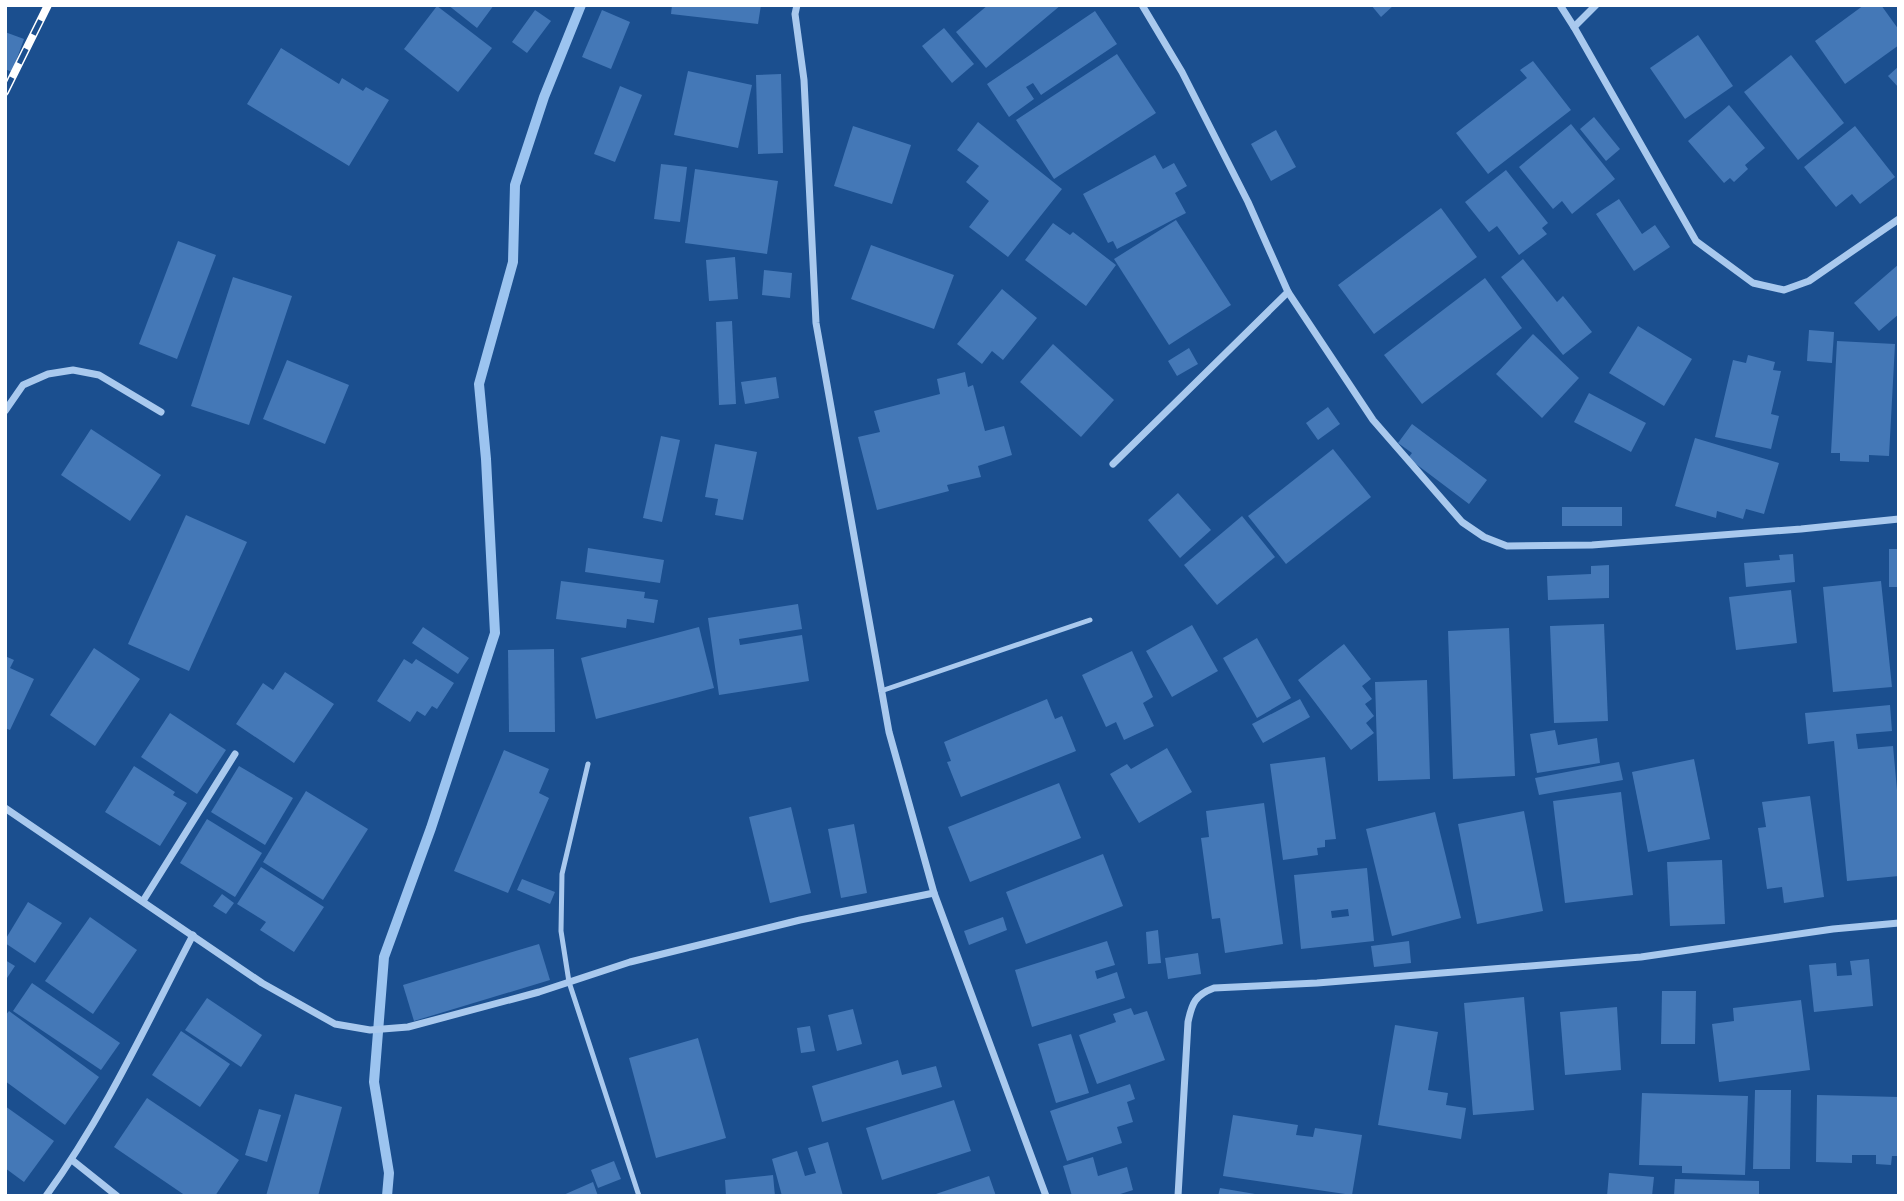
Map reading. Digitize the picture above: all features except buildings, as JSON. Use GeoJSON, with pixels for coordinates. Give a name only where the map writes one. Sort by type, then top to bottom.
{"type":"FeatureCollection","features":[{"type":"Feature","properties":{"kind":"street"},"geometry":{"type":"LineString","coordinates":[[797,5],[795,14],[804,80],[816,323],[889,732],[934,893],[1045,1196]]}},
{"type":"Feature","properties":{"kind":"street"},"geometry":{"type":"LineString","coordinates":[[1142,5],[1188,84],[1248,202],[1288,292],[1373,420],[1462,522],[1484,537],[1507,546],[1592,545],[1899,519]]}},
{"type":"Feature","properties":{"kind":"street"},"geometry":{"type":"LineString","coordinates":[[1560,5],[1696,241],[1753,284],[1784,290],[1809,281],[1899,219]]}},
{"type":"Feature","properties":{"kind":"street"},"geometry":{"type":"LineString","coordinates":[[1574,27],[1596,5]]}},
{"type":"Feature","properties":{"kind":"street"},"geometry":{"type":"LineString","coordinates":[[1113,464],[1288,292]]}},
{"type":"Feature","properties":{"kind":"street"},"geometry":{"type":"LineString","coordinates":[[5,411],[23,385],[48,374],[73,370],[99,375],[161,412]]}},
{"type":"Feature","properties":{"kind":"street"},"geometry":{"type":"LineString","coordinates":[[143,901],[234,754]]}},
{"type":"Feature","properties":{"kind":"street"},"geometry":{"type":"LineString","coordinates":[[5,808],[262,983],[335,1024],[370,1030],[408,1027],[539,992],[630,962],[800,920],[934,893]]}},
{"type":"Feature","properties":{"kind":"street"},"geometry":{"type":"LineString","coordinates":[[1178,1196],[1188,1022],[1191,1007],[1200,993],[1214,988],[1317,983],[1641,957],[1833,929],[1899,923]]}},
{"type":"Feature","properties":{"kind":"street"},"geometry":{"type":"LineString","coordinates":[[46,1196],[72,1160],[111,1092],[193,935]]}},
{"type":"Feature","properties":{"kind":"street"},"geometry":{"type":"LineString","coordinates":[[72,1160],[117,1196]]}},
{"type":"Feature","properties":{"kind":"lane"},"geometry":{"type":"LineString","coordinates":[[881,691],[1090,620]]}},
{"type":"Feature","properties":{"kind":"lane"},"geometry":{"type":"LineString","coordinates":[[588,764],[562,874],[561,930],[569,982],[639,1196]]}},
{"type":"Feature","properties":{"kind":"waterway"},"geometry":{"type":"LineString","coordinates":[[387,1196],[389,1173],[374,1082],[384,957],[431,828],[495,633],[486,459],[479,384],[513,262],[515,185],[544,97],[581,5]]}},
{"type":"Feature","properties":{"kind":"railway"},"geometry":{"type":"LineString","coordinates":[[5,92],[48,5]]}}]}
